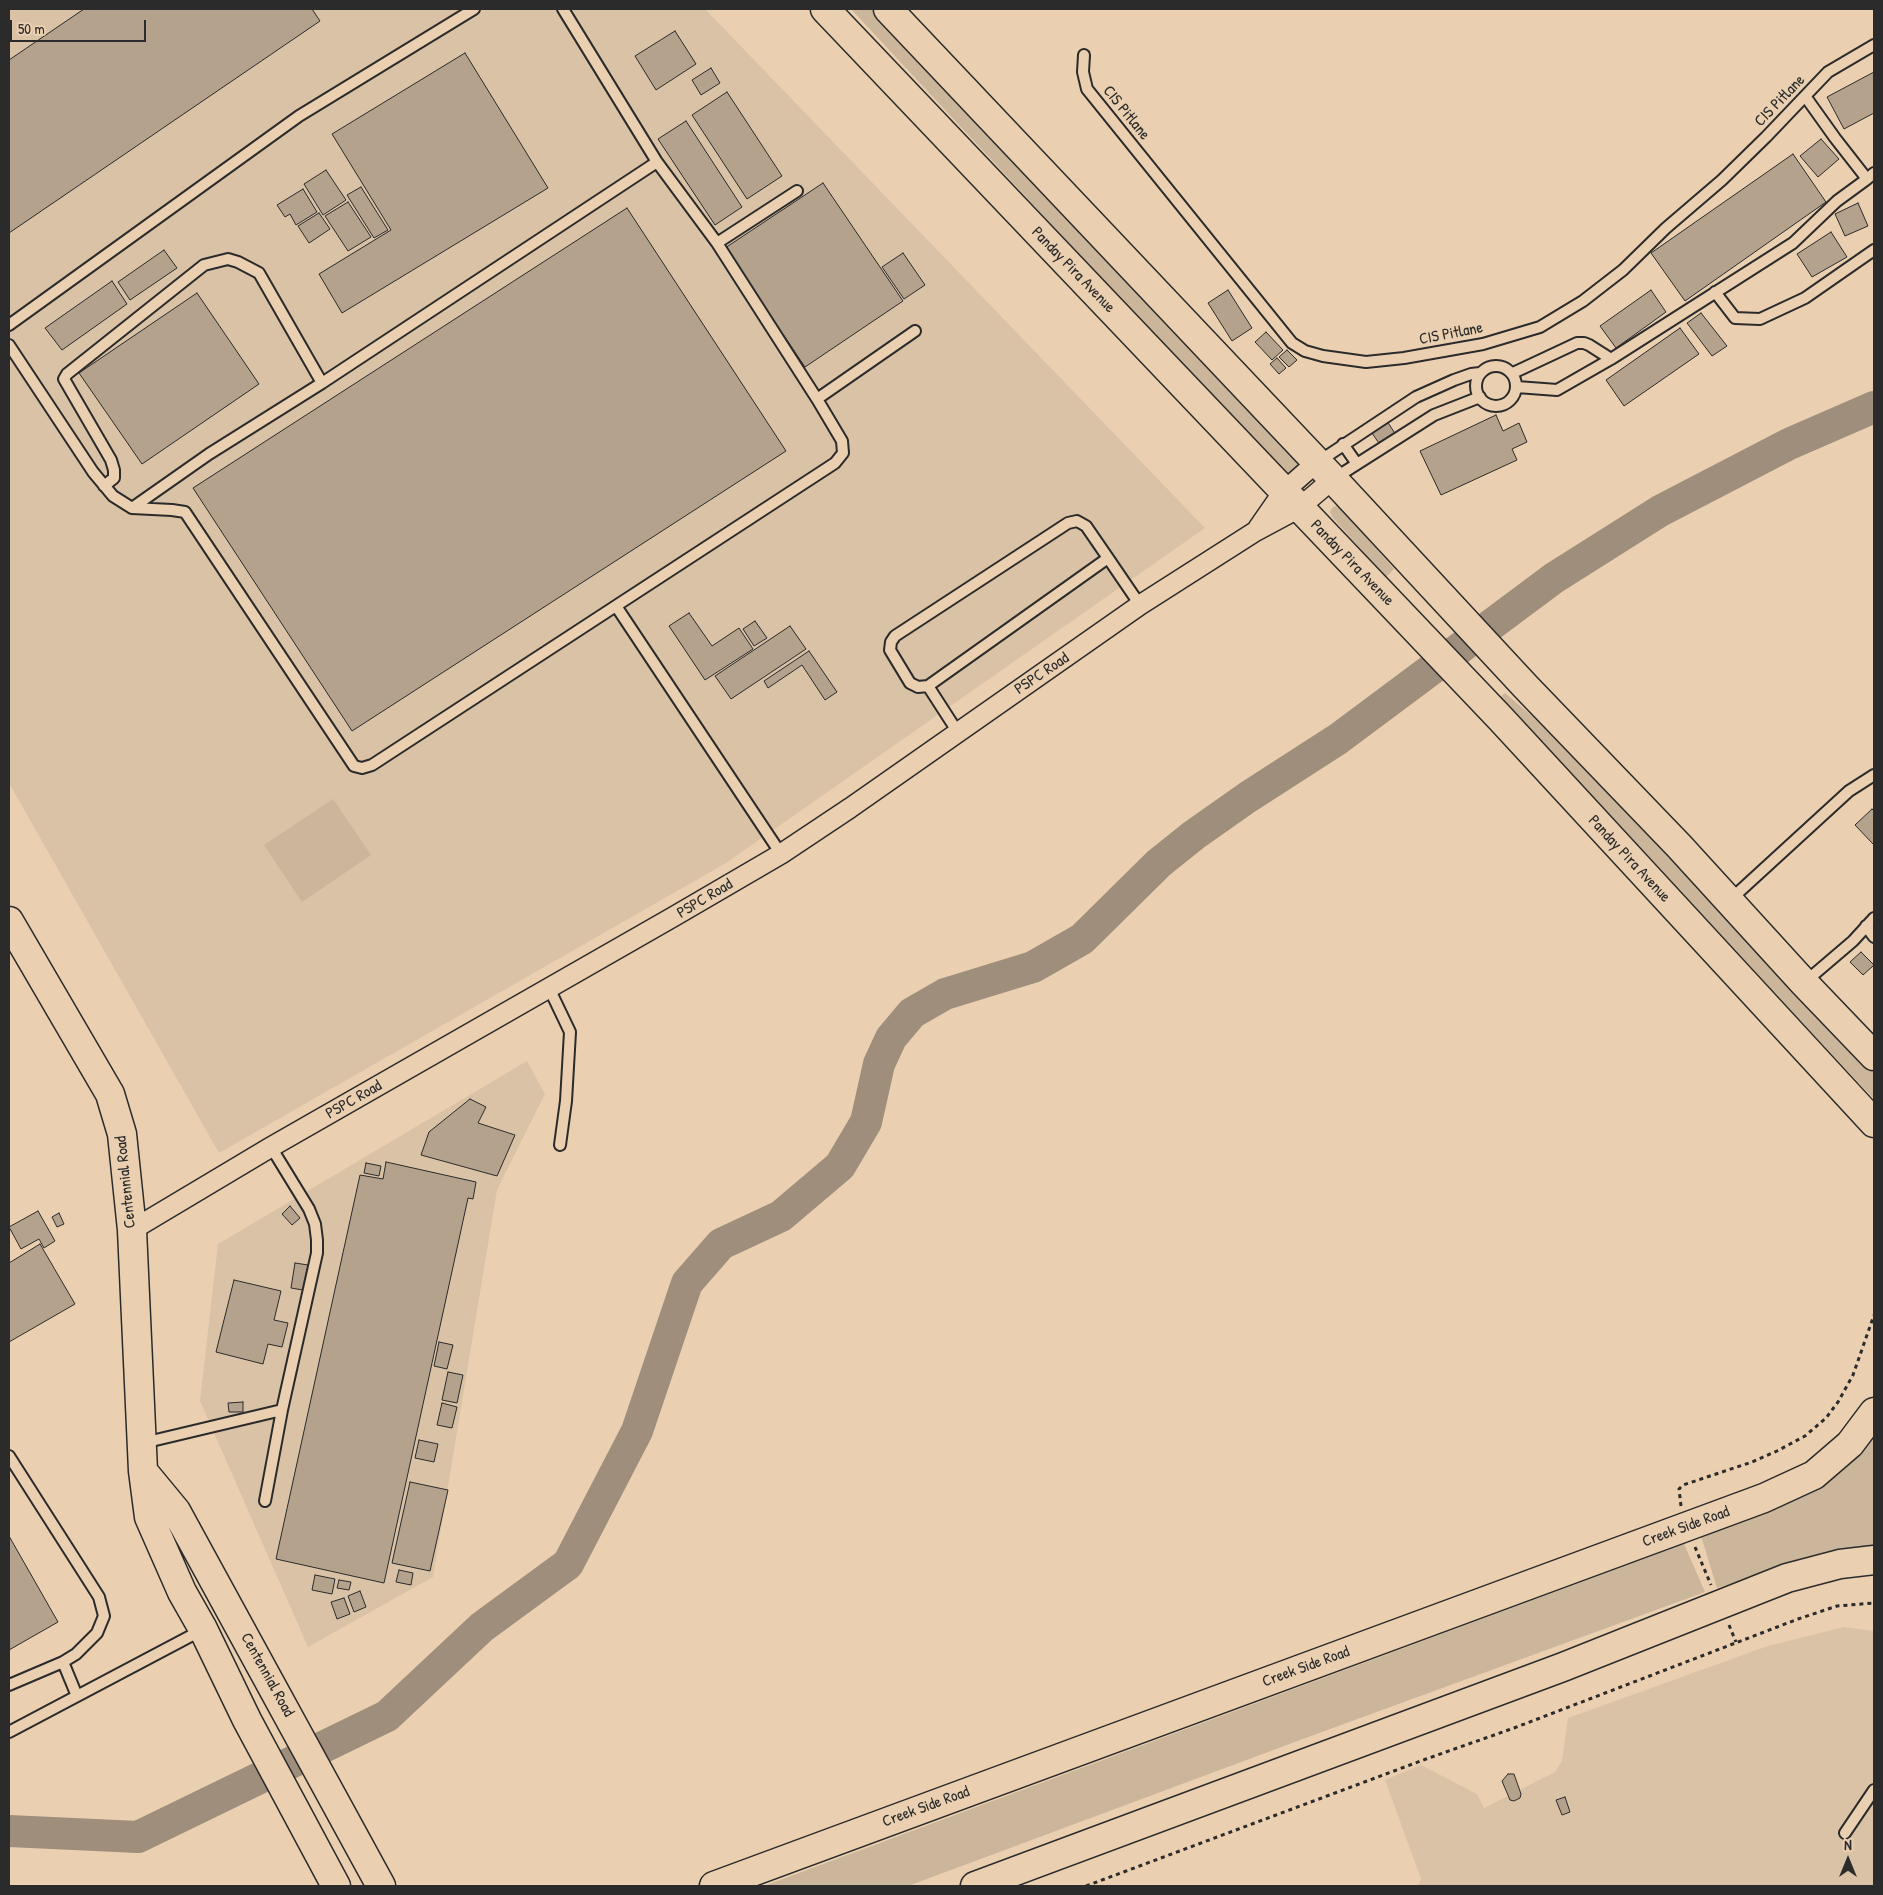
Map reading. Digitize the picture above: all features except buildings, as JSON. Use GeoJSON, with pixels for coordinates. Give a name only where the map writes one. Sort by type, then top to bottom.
{"type":"FeatureCollection","features":[{"type":"Feature","properties":{"kind":"main road","name":"Panday Pira Avenue"},"geometry":{"type":"LineString","coordinates":[[825,9],[1501,719],[1874,1123]]}},
{"type":"Feature","properties":{"kind":"main road"},"geometry":{"type":"LineString","coordinates":[[888,9],[1325,471],[1526,687],[1679,846],[1804,983],[1874,1056]]}},
{"type":"Feature","properties":{"kind":"main road","name":"Centennial Road"},"geometry":{"type":"LineString","coordinates":[[9,921],[110,1094],[122,1134],[132,1230],[143,1471],[149,1517],[182,1592],[203,1629],[247,1720],[333,1879]]}},
{"type":"Feature","properties":{"kind":"main road","name":"Creek Side Road"},"geometry":{"type":"LineString","coordinates":[[714,1886],[1764,1498],[1814,1475],[1850,1444],[1874,1412]]}},
{"type":"Feature","properties":{"kind":"main road","name":"Centennial Road"},"geometry":{"type":"LineString","coordinates":[[143,1471],[176,1511],[381,1886]]}},
{"type":"Feature","properties":{"kind":"main road"},"geometry":{"type":"LineString","coordinates":[[975,1886],[1563,1667],[1787,1578],[1840,1564],[1874,1560]]}},
{"type":"Feature","properties":{"kind":"street","name":"PSPC Road"},"geometry":{"type":"LineString","coordinates":[[132,1230],[271,1147],[674,918],[781,854],[850,808],[957,731],[1140,605],[1256,531],[1325,471]]}},
{"type":"Feature","properties":{"kind":"lane"},"geometry":{"type":"LineString","coordinates":[[9,325],[299,116],[474,9]]}},
{"type":"Feature","properties":{"kind":"lane"},"geometry":{"type":"LineString","coordinates":[[9,345],[93,472],[113,496],[132,508],[185,512],[354,766],[362,768],[372,765],[405,745],[835,463],[843,453],[842,441],[817,399],[716,243],[657,162],[563,9]]}},
{"type":"Feature","properties":{"kind":"lane","name":"CIS Pitlane"},"geometry":{"type":"LineString","coordinates":[[1084,55],[1083,72],[1087,90],[1292,343],[1305,351],[1323,356],[1366,362],[1404,358],[1483,344],[1540,327],[1576,305],[1622,270],[1666,228],[1722,180],[1828,72],[1874,45]]}},
{"type":"Feature","properties":{"kind":"lane"},"geometry":{"type":"LineString","coordinates":[[1516,387],[1557,390],[1611,359],[1793,243],[1837,201],[1871,176],[1835,138],[1805,96]]}},
{"type":"Feature","properties":{"kind":"lane"},"geometry":{"type":"LineString","coordinates":[[132,508],[209,454],[322,383],[657,162]]}},
{"type":"Feature","properties":{"kind":"lane"},"geometry":{"type":"LineString","coordinates":[[716,243],[797,191]]}},
{"type":"Feature","properties":{"kind":"lane"},"geometry":{"type":"LineString","coordinates":[[1714,292],[1735,318],[1760,319],[1805,298],[1874,250]]}},
{"type":"Feature","properties":{"kind":"lane"},"geometry":{"type":"LineString","coordinates":[[104,486],[114,478],[111,460],[64,379],[66,374],[204,265],[212,261],[228,259],[244,264],[259,273],[322,383]]}},
{"type":"Feature","properties":{"kind":"lane"},"geometry":{"type":"LineString","coordinates":[[817,399],[914,331]]}},
{"type":"Feature","properties":{"kind":"lane"},"geometry":{"type":"LineString","coordinates":[[1513,373],[1577,343],[1584,342],[1611,359]]}},
{"type":"Feature","properties":{"kind":"lane"},"geometry":{"type":"LineString","coordinates":[[1496,365],[1513,373],[1516,387],[1511,400],[1498,406],[1485,402],[1480,398],[1476,390],[1476,381],[1480,373],[1490,366],[1496,365]]}},
{"type":"Feature","properties":{"kind":"lane"},"geometry":{"type":"LineString","coordinates":[[1325,471],[1343,444],[1416,396],[1454,380],[1480,373]]}},
{"type":"Feature","properties":{"kind":"lane"},"geometry":{"type":"LineString","coordinates":[[1325,471],[1357,464],[1434,415],[1480,398]]}},
{"type":"Feature","properties":{"kind":"lane"},"geometry":{"type":"LineString","coordinates":[[1343,444],[1357,464]]}},
{"type":"Feature","properties":{"kind":"lane"},"geometry":{"type":"LineString","coordinates":[[1108,558],[928,686],[918,687],[910,682],[890,650],[891,642],[895,636],[1068,523],[1077,521],[1086,526],[1108,558],[1140,605]]}},
{"type":"Feature","properties":{"kind":"lane"},"geometry":{"type":"LineString","coordinates":[[616,606],[781,854]]}},
{"type":"Feature","properties":{"kind":"lane"},"geometry":{"type":"LineString","coordinates":[[928,686],[957,731]]}},
{"type":"Feature","properties":{"kind":"lane"},"geometry":{"type":"LineString","coordinates":[[1729,901],[1849,791],[1874,774]]}},
{"type":"Feature","properties":{"kind":"lane"},"geometry":{"type":"LineString","coordinates":[[1804,983],[1853,941],[1874,918]]}},
{"type":"Feature","properties":{"kind":"lane"},"geometry":{"type":"LineString","coordinates":[[1866,926],[1874,937]]}},
{"type":"Feature","properties":{"kind":"lane"},"geometry":{"type":"LineString","coordinates":[[549,988],[570,1032],[566,1101],[560,1145]]}},
{"type":"Feature","properties":{"kind":"lane"},"geometry":{"type":"LineString","coordinates":[[265,1501],[282,1410],[317,1253],[315,1224],[309,1209],[271,1147]]}},
{"type":"Feature","properties":{"kind":"lane"},"geometry":{"type":"LineString","coordinates":[[142,1443],[282,1410]]}},
{"type":"Feature","properties":{"kind":"lane"},"geometry":{"type":"LineString","coordinates":[[9,1456],[99,1597],[104,1616],[97,1633],[76,1654],[63,1662],[9,1685]]}},
{"type":"Feature","properties":{"kind":"lane"},"geometry":{"type":"LineString","coordinates":[[9,1732],[203,1629]]}},
{"type":"Feature","properties":{"kind":"lane"},"geometry":{"type":"LineString","coordinates":[[63,1662],[77,1696]]}},
{"type":"Feature","properties":{"kind":"lane"},"geometry":{"type":"LineString","coordinates":[[1845,1833],[1874,1790]]}},
{"type":"Feature","properties":{"kind":"path"},"geometry":{"type":"LineString","coordinates":[[1720,1606],[1686,1527],[1678,1496],[1679,1489],[1683,1485],[1752,1462],[1777,1451],[1805,1436],[1826,1418],[1838,1402],[1853,1375],[1874,1315]]}},
{"type":"Feature","properties":{"kind":"path"},"geometry":{"type":"LineString","coordinates":[[1086,1886],[1514,1728],[1798,1618],[1837,1606],[1874,1603]]}},
{"type":"Feature","properties":{"kind":"shaded area"},"geometry":{"type":"Polygon","coordinates":[[[9,9],[705,9],[1205,528],[726,863],[219,1153],[9,783],[9,9]]]}},
{"type":"Feature","properties":{"kind":"shaded area"},"geometry":{"type":"Polygon","coordinates":[[[851,9],[878,9],[1302,463],[1295,477],[1285,475],[851,9]]]}},
{"type":"Feature","properties":{"kind":"shaded area"},"geometry":{"type":"Polygon","coordinates":[[[1337,506],[1394,569],[1386,577],[1333,518],[1330,512],[1333,507],[1337,506]]]}},
{"type":"Feature","properties":{"kind":"shaded area"},"geometry":{"type":"Polygon","coordinates":[[[1505,693],[1578,755],[1874,1073],[1874,1099],[1565,773],[1499,698],[1505,693]]]}},
{"type":"Feature","properties":{"kind":"shaded area"},"geometry":{"type":"Polygon","coordinates":[[[333,799],[371,855],[302,902],[264,845],[333,799]]]}},
{"type":"Feature","properties":{"kind":"shaded area"},"geometry":{"type":"Polygon","coordinates":[[[527,1061],[545,1094],[497,1190],[433,1577],[308,1647],[200,1401],[218,1244],[527,1061]]]}},
{"type":"Feature","properties":{"kind":"shaded area"},"geometry":{"type":"Polygon","coordinates":[[[1874,1428],[1874,1548],[1806,1561],[1717,1588],[1701,1536],[1757,1515],[1804,1494],[1874,1428]]]}},
{"type":"Feature","properties":{"kind":"shaded area"},"geometry":{"type":"Polygon","coordinates":[[[1684,1544],[1705,1592],[908,1886],[764,1886],[1684,1544]]]}},
{"type":"Feature","properties":{"kind":"shaded area"},"geometry":{"type":"Polygon","coordinates":[[[1844,1627],[1874,1631],[1874,1886],[1418,1886],[1421,1879],[1385,1780],[1421,1765],[1477,1794],[1484,1808],[1555,1772],[1562,1761],[1568,1718],[1768,1646],[1844,1627]]]}},
{"type":"Feature","properties":{"kind":"waterway"},"geometry":{"type":"LineString","coordinates":[[9,1831],[138,1837],[387,1716],[482,1627],[568,1564],[637,1431],[687,1283],[721,1244],[781,1216],[840,1166],[866,1122],[879,1064],[891,1038],[912,1013],[945,994],[1033,967],[1082,939],[1159,863],[1194,835],[1248,797],[1338,739],[1554,578],[1660,511],[1789,444],[1874,407]]}}]}
